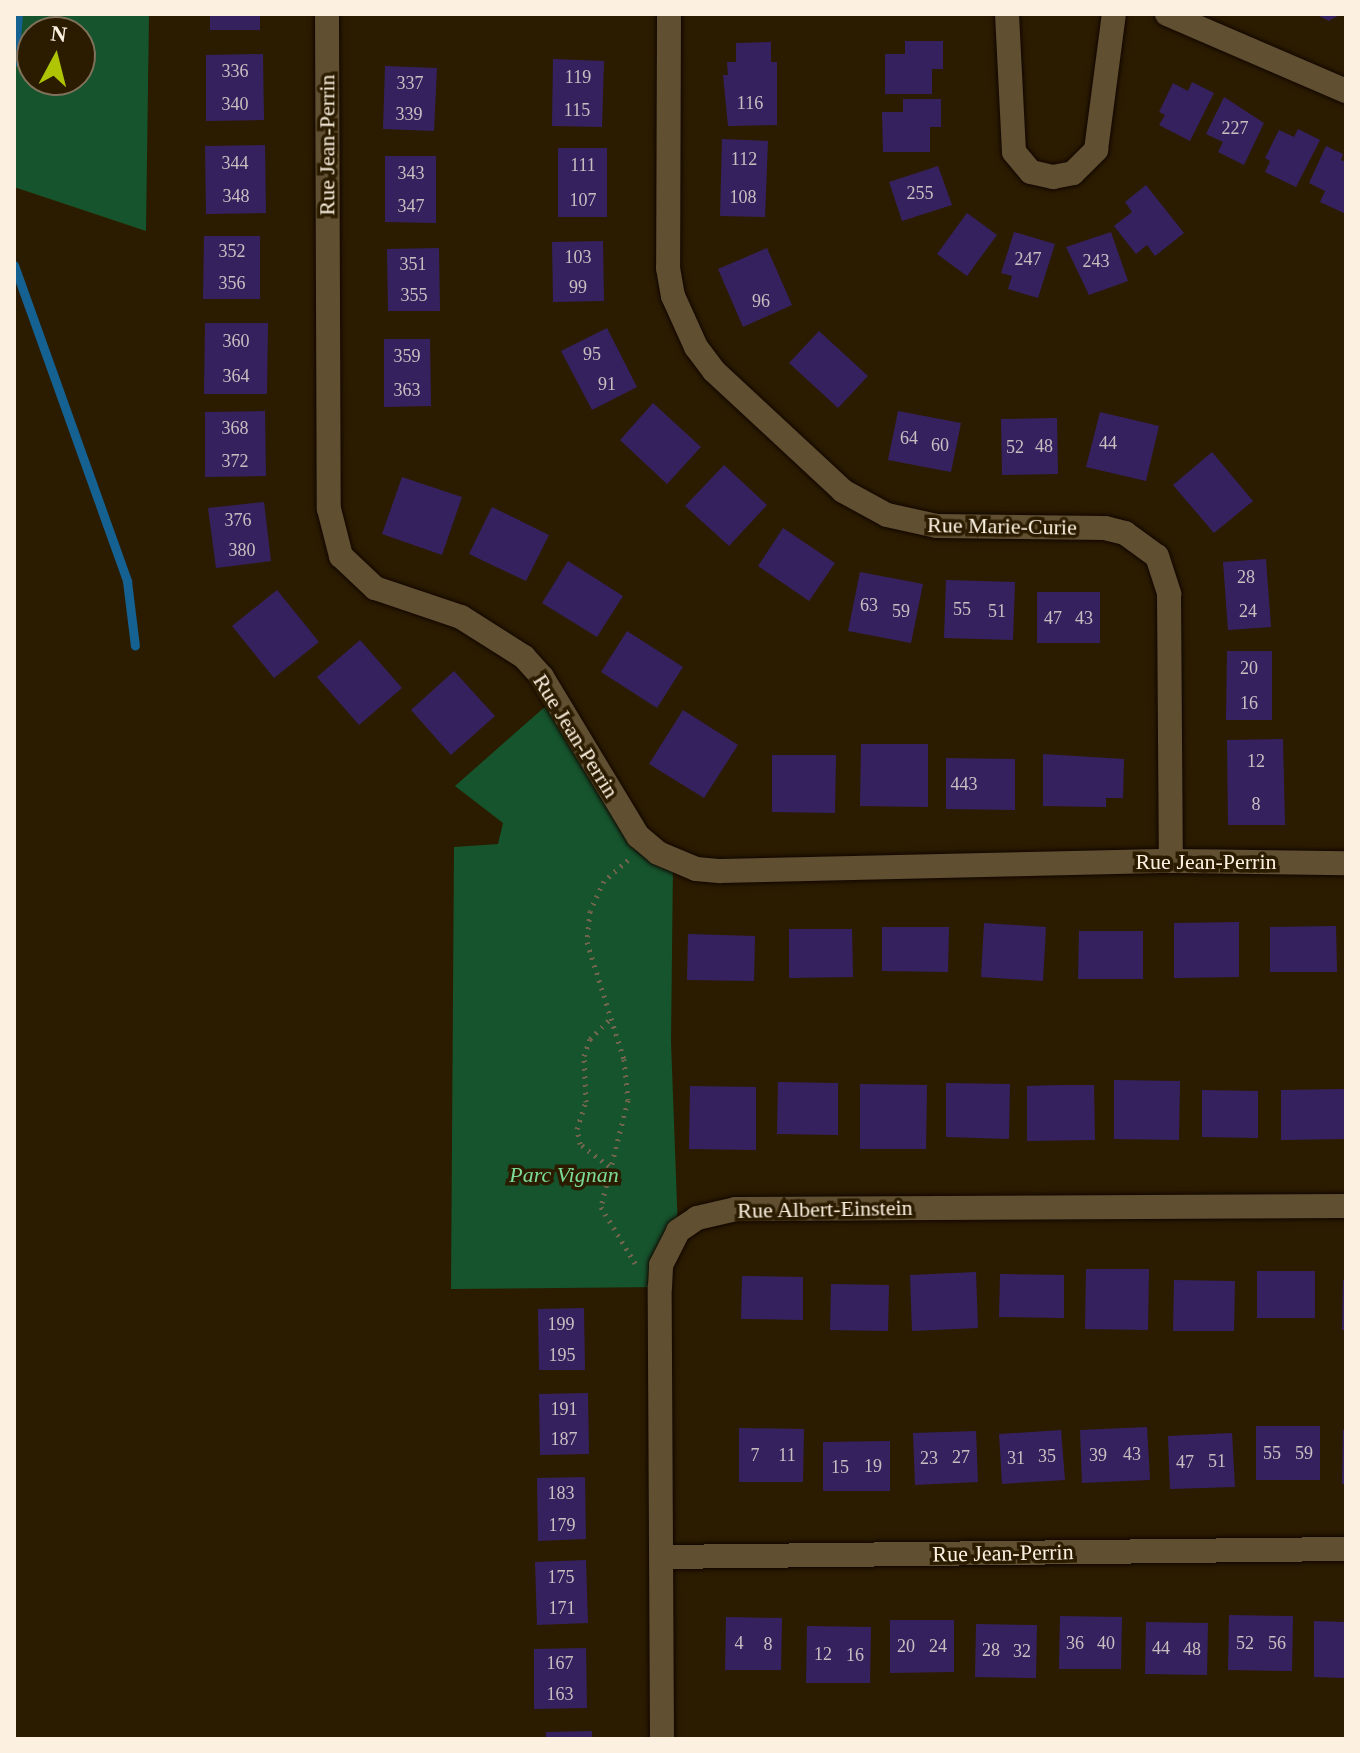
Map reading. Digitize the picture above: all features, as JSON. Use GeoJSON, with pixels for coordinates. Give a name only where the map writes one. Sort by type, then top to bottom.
{"type":"FeatureCollection","features":[{"type":"Feature","properties":{"kind":"street","name":"Rue Jean-Perrin"},"geometry":{"type":"LineString","coordinates":[[346,14],[327,22],[329,509],[341,556],[375,588],[461,617],[524,657],[647,843],[673,863],[721,871],[1171,861],[1346,863]]}},
{"type":"Feature","properties":{"kind":"street","name":"Rue Marie-Curie"},"geometry":{"type":"LineString","coordinates":[[669,14],[668,268],[673,296],[696,347],[843,491],[887,515],[937,526],[1105,528],[1125,533],[1157,556],[1169,594],[1171,861]]}},
{"type":"Feature","properties":{"kind":"street"},"geometry":{"type":"LineString","coordinates":[[1007,14],[1014,152],[1031,172],[1053,177],[1073,173],[1096,150],[1114,14]]}},
{"type":"Feature","properties":{"kind":"street"},"geometry":{"type":"LineString","coordinates":[[1167,14],[1346,91]]}},
{"type":"Feature","properties":{"kind":"street","name":"Rue Albert-Einstein"},"geometry":{"type":"LineString","coordinates":[[662,1739],[661,1265],[678,1231],[697,1218],[735,1209],[1346,1206]]}},
{"type":"Feature","properties":{"kind":"street","name":"Rue Jean-Perrin"},"geometry":{"type":"LineString","coordinates":[[661,1557],[1346,1549]]}},
{"type":"Feature","properties":{"kind":"path"},"geometry":{"type":"LineString","coordinates":[[647,843],[604,881],[590,911],[587,942],[624,1059],[628,1100],[601,1207],[632,1263],[661,1265]]}},
{"type":"Feature","properties":{"kind":"path"},"geometry":{"type":"LineString","coordinates":[[609,1166],[580,1144],[577,1129],[586,1102],[584,1056],[590,1039],[610,1019]]}},
{"type":"Feature","properties":{"kind":"green space"},"geometry":{"type":"Polygon","coordinates":[[[14,14],[149,14],[146,231],[14,187],[14,14]]]}},
{"type":"Feature","properties":{"kind":"green space","name":"Parc Vignan"},"geometry":{"type":"Polygon","coordinates":[[[555,698],[638,836],[673,863],[671,1042],[678,1231],[660,1287],[451,1289],[454,847],[498,844],[503,823],[455,786],[555,698]]]}},
{"type":"Feature","properties":{"kind":"building"},"geometry":{"type":"Polygon","coordinates":[[[210,14],[260,14],[260,30],[210,30],[210,14]]]}},
{"type":"Feature","properties":{"kind":"building"},"geometry":{"type":"Polygon","coordinates":[[[1315,14],[1341,14],[1329,21],[1315,14]]]}},
{"type":"Feature","properties":{"kind":"building"},"geometry":{"type":"Polygon","coordinates":[[[905,41],[943,41],[943,69],[932,69],[932,94],[885,94],[885,54],[905,54],[905,41]]]}},
{"type":"Feature","properties":{"kind":"building"},"geometry":{"type":"Polygon","coordinates":[[[771,42],[771,62],[777,62],[777,125],[728,126],[723,75],[728,75],[727,62],[736,62],[736,43],[771,42]]]}},
{"type":"Feature","properties":{"kind":"building"},"geometry":{"type":"Polygon","coordinates":[[[263,54],[264,120],[206,121],[206,55],[263,54]]]}},
{"type":"Feature","properties":{"kind":"building"},"geometry":{"type":"Polygon","coordinates":[[[553,59],[604,61],[602,127],[552,126],[553,59]]]}},
{"type":"Feature","properties":{"kind":"building"},"geometry":{"type":"Polygon","coordinates":[[[385,66],[437,68],[434,131],[383,129],[385,66]]]}},
{"type":"Feature","properties":{"kind":"building"},"geometry":{"type":"Polygon","coordinates":[[[1192,82],[1214,93],[1190,141],[1159,125],[1165,115],[1159,112],[1173,83],[1188,91],[1192,82]]]}},
{"type":"Feature","properties":{"kind":"building"},"geometry":{"type":"Polygon","coordinates":[[[1224,97],[1264,123],[1244,165],[1218,152],[1223,142],[1206,134],[1224,97]]]}},
{"type":"Feature","properties":{"kind":"building"},"geometry":{"type":"Polygon","coordinates":[[[903,99],[941,99],[941,127],[930,127],[930,152],[883,152],[882,112],[903,112],[903,99]]]}},
{"type":"Feature","properties":{"kind":"building"},"geometry":{"type":"Polygon","coordinates":[[[1298,129],[1320,140],[1296,187],[1265,172],[1270,161],[1265,158],[1279,130],[1294,137],[1298,129]]]}},
{"type":"Feature","properties":{"kind":"building"},"geometry":{"type":"Polygon","coordinates":[[[722,139],[768,141],[765,217],[720,216],[722,139]]]}},
{"type":"Feature","properties":{"kind":"building"},"geometry":{"type":"Polygon","coordinates":[[[265,145],[266,213],[206,214],[205,146],[265,145]]]}},
{"type":"Feature","properties":{"kind":"building"},"geometry":{"type":"Polygon","coordinates":[[[1326,146],[1343,154],[1341,160],[1346,162],[1346,214],[1320,202],[1325,191],[1309,183],[1326,146]]]}},
{"type":"Feature","properties":{"kind":"building"},"geometry":{"type":"Polygon","coordinates":[[[558,148],[607,148],[607,217],[558,217],[558,148]]]}},
{"type":"Feature","properties":{"kind":"building"},"geometry":{"type":"Polygon","coordinates":[[[385,156],[436,156],[436,223],[385,222],[385,156]]]}},
{"type":"Feature","properties":{"kind":"building"},"geometry":{"type":"Polygon","coordinates":[[[938,166],[952,205],[902,221],[889,182],[938,166]]]}},
{"type":"Feature","properties":{"kind":"building"},"geometry":{"type":"Polygon","coordinates":[[[1146,185],[1184,233],[1155,256],[1147,245],[1136,254],[1114,226],[1132,212],[1125,202],[1146,185]]]}},
{"type":"Feature","properties":{"kind":"building"},"geometry":{"type":"Polygon","coordinates":[[[967,213],[997,235],[967,276],[937,254],[967,213]]]}},
{"type":"Feature","properties":{"kind":"building"},"geometry":{"type":"Polygon","coordinates":[[[1014,232],[1055,244],[1038,298],[1008,289],[1012,276],[1001,273],[1014,232]]]}},
{"type":"Feature","properties":{"kind":"building"},"geometry":{"type":"Polygon","coordinates":[[[1111,232],[1128,281],[1089,295],[1066,247],[1111,232]]]}},
{"type":"Feature","properties":{"kind":"building"},"geometry":{"type":"Polygon","coordinates":[[[204,236],[260,236],[260,299],[203,299],[204,236]]]}},
{"type":"Feature","properties":{"kind":"building"},"geometry":{"type":"Polygon","coordinates":[[[603,241],[604,301],[553,302],[552,242],[603,241]]]}},
{"type":"Feature","properties":{"kind":"building"},"geometry":{"type":"Polygon","coordinates":[[[439,248],[440,311],[388,311],[387,249],[439,248]]]}},
{"type":"Feature","properties":{"kind":"building"},"geometry":{"type":"Polygon","coordinates":[[[767,248],[792,305],[743,327],[718,269],[767,248]]]}},
{"type":"Feature","properties":{"kind":"building"},"geometry":{"type":"Polygon","coordinates":[[[205,323],[268,323],[267,394],[204,394],[205,323]]]}},
{"type":"Feature","properties":{"kind":"building"},"geometry":{"type":"Polygon","coordinates":[[[607,328],[637,387],[592,410],[561,351],[607,328]]]}},
{"type":"Feature","properties":{"kind":"building"},"geometry":{"type":"Polygon","coordinates":[[[819,331],[868,376],[838,408],[789,363],[819,331]]]}},
{"type":"Feature","properties":{"kind":"building"},"geometry":{"type":"Polygon","coordinates":[[[384,339],[430,339],[431,406],[384,407],[384,339]]]}},
{"type":"Feature","properties":{"kind":"building"},"geometry":{"type":"Polygon","coordinates":[[[653,403],[701,447],[667,484],[620,440],[653,403]]]}},
{"type":"Feature","properties":{"kind":"building"},"geometry":{"type":"Polygon","coordinates":[[[265,411],[266,476],[205,477],[205,412],[265,411]]]}},
{"type":"Feature","properties":{"kind":"building"},"geometry":{"type":"Polygon","coordinates":[[[898,411],[961,423],[951,472],[888,460],[898,411]]]}},
{"type":"Feature","properties":{"kind":"building"},"geometry":{"type":"Polygon","coordinates":[[[1100,412],[1159,426],[1146,481],[1086,467],[1100,412]]]}},
{"type":"Feature","properties":{"kind":"building"},"geometry":{"type":"Polygon","coordinates":[[[1057,418],[1058,474],[1002,475],[1001,419],[1057,418]]]}},
{"type":"Feature","properties":{"kind":"building"},"geometry":{"type":"Polygon","coordinates":[[[1212,452],[1253,501],[1214,533],[1173,485],[1212,452]]]}},
{"type":"Feature","properties":{"kind":"building"},"geometry":{"type":"Polygon","coordinates":[[[724,465],[767,505],[729,546],[685,506],[724,465]]]}},
{"type":"Feature","properties":{"kind":"building"},"geometry":{"type":"Polygon","coordinates":[[[402,477],[462,497],[442,555],[382,534],[402,477]]]}},
{"type":"Feature","properties":{"kind":"building"},"geometry":{"type":"Polygon","coordinates":[[[264,502],[271,561],[216,568],[208,508],[264,502]]]}},
{"type":"Feature","properties":{"kind":"building"},"geometry":{"type":"Polygon","coordinates":[[[492,507],[549,535],[526,581],[469,554],[492,507]]]}},
{"type":"Feature","properties":{"kind":"building"},"geometry":{"type":"Polygon","coordinates":[[[783,528],[835,563],[809,601],[758,566],[783,528]]]}},
{"type":"Feature","properties":{"kind":"building"},"geometry":{"type":"Polygon","coordinates":[[[1266,559],[1271,627],[1228,630],[1223,562],[1266,559]]]}},
{"type":"Feature","properties":{"kind":"building"},"geometry":{"type":"Polygon","coordinates":[[[568,561],[623,596],[597,637],[542,603],[568,561]]]}},
{"type":"Feature","properties":{"kind":"building"},"geometry":{"type":"Polygon","coordinates":[[[860,572],[923,584],[911,643],[848,631],[860,572]]]}},
{"type":"Feature","properties":{"kind":"building"},"geometry":{"type":"Polygon","coordinates":[[[946,580],[1015,582],[1013,640],[944,638],[946,580]]]}},
{"type":"Feature","properties":{"kind":"building"},"geometry":{"type":"Polygon","coordinates":[[[277,590],[319,642],[274,678],[232,626],[277,590]]]}},
{"type":"Feature","properties":{"kind":"building"},"geometry":{"type":"Polygon","coordinates":[[[1037,592],[1100,592],[1100,643],[1037,643],[1037,592]]]}},
{"type":"Feature","properties":{"kind":"building"},"geometry":{"type":"Polygon","coordinates":[[[627,631],[683,667],[657,708],[601,672],[627,631]]]}},
{"type":"Feature","properties":{"kind":"building"},"geometry":{"type":"Polygon","coordinates":[[[360,640],[402,688],[359,725],[317,677],[360,640]]]}},
{"type":"Feature","properties":{"kind":"building"},"geometry":{"type":"Polygon","coordinates":[[[1227,651],[1272,651],[1272,720],[1226,720],[1227,651]]]}},
{"type":"Feature","properties":{"kind":"building"},"geometry":{"type":"Polygon","coordinates":[[[454,671],[495,716],[451,755],[411,710],[454,671]]]}},
{"type":"Feature","properties":{"kind":"building"},"geometry":{"type":"Polygon","coordinates":[[[683,710],[738,745],[704,798],[649,764],[683,710]]]}},
{"type":"Feature","properties":{"kind":"building"},"geometry":{"type":"Polygon","coordinates":[[[1283,739],[1285,825],[1228,825],[1227,740],[1283,739]]]}},
{"type":"Feature","properties":{"kind":"building"},"geometry":{"type":"Polygon","coordinates":[[[861,744],[928,744],[928,807],[860,806],[861,744]]]}},
{"type":"Feature","properties":{"kind":"building"},"geometry":{"type":"Polygon","coordinates":[[[1043,754],[1124,759],[1123,798],[1106,798],[1106,807],[1043,806],[1043,754]]]}},
{"type":"Feature","properties":{"kind":"building"},"geometry":{"type":"Polygon","coordinates":[[[772,755],[836,755],[835,813],[772,812],[772,755]]]}},
{"type":"Feature","properties":{"kind":"building"},"geometry":{"type":"Polygon","coordinates":[[[946,758],[1015,759],[1015,810],[946,809],[946,758]]]}},
{"type":"Feature","properties":{"kind":"building"},"geometry":{"type":"Polygon","coordinates":[[[1239,922],[1239,977],[1174,978],[1174,923],[1239,922]]]}},
{"type":"Feature","properties":{"kind":"building"},"geometry":{"type":"Polygon","coordinates":[[[984,923],[1046,927],[1043,981],[981,977],[984,923]]]}},
{"type":"Feature","properties":{"kind":"building"},"geometry":{"type":"Polygon","coordinates":[[[1336,926],[1337,972],[1270,972],[1270,927],[1336,926]]]}},
{"type":"Feature","properties":{"kind":"building"},"geometry":{"type":"Polygon","coordinates":[[[882,927],[949,927],[948,972],[882,971],[882,927]]]}},
{"type":"Feature","properties":{"kind":"building"},"geometry":{"type":"Polygon","coordinates":[[[789,929],[852,929],[853,977],[789,978],[789,929]]]}},
{"type":"Feature","properties":{"kind":"building"},"geometry":{"type":"Polygon","coordinates":[[[1079,931],[1143,931],[1143,979],[1078,979],[1079,931]]]}},
{"type":"Feature","properties":{"kind":"building"},"geometry":{"type":"Polygon","coordinates":[[[688,934],[755,936],[754,981],[687,980],[688,934]]]}},
{"type":"Feature","properties":{"kind":"building"},"geometry":{"type":"Polygon","coordinates":[[[1114,1080],[1180,1081],[1179,1140],[1114,1139],[1114,1080]]]}},
{"type":"Feature","properties":{"kind":"building"},"geometry":{"type":"Polygon","coordinates":[[[778,1082],[838,1083],[838,1135],[777,1134],[778,1082]]]}},
{"type":"Feature","properties":{"kind":"building"},"geometry":{"type":"Polygon","coordinates":[[[946,1083],[1010,1084],[1009,1139],[946,1137],[946,1083]]]}},
{"type":"Feature","properties":{"kind":"building"},"geometry":{"type":"Polygon","coordinates":[[[860,1084],[927,1085],[926,1149],[860,1149],[860,1084]]]}},
{"type":"Feature","properties":{"kind":"building"},"geometry":{"type":"Polygon","coordinates":[[[1094,1085],[1095,1140],[1027,1141],[1027,1086],[1094,1085]]]}},
{"type":"Feature","properties":{"kind":"building"},"geometry":{"type":"Polygon","coordinates":[[[690,1086],[756,1087],[756,1150],[689,1149],[690,1086]]]}},
{"type":"Feature","properties":{"kind":"building"},"geometry":{"type":"Polygon","coordinates":[[[1346,1089],[1346,1139],[1281,1140],[1281,1090],[1346,1089]]]}},
{"type":"Feature","properties":{"kind":"building"},"geometry":{"type":"Polygon","coordinates":[[[1202,1090],[1258,1091],[1258,1138],[1202,1137],[1202,1090]]]}},
{"type":"Feature","properties":{"kind":"building"},"geometry":{"type":"Polygon","coordinates":[[[1086,1269],[1149,1269],[1148,1330],[1085,1329],[1086,1269]]]}},
{"type":"Feature","properties":{"kind":"building"},"geometry":{"type":"Polygon","coordinates":[[[1257,1271],[1315,1271],[1315,1318],[1257,1318],[1257,1271]]]}},
{"type":"Feature","properties":{"kind":"building"},"geometry":{"type":"Polygon","coordinates":[[[976,1272],[978,1328],[912,1331],[910,1275],[976,1272]]]}},
{"type":"Feature","properties":{"kind":"building"},"geometry":{"type":"Polygon","coordinates":[[[1000,1274],[1064,1275],[1064,1318],[999,1317],[1000,1274]]]}},
{"type":"Feature","properties":{"kind":"building"},"geometry":{"type":"Polygon","coordinates":[[[742,1276],[803,1277],[803,1320],[741,1319],[742,1276]]]}},
{"type":"Feature","properties":{"kind":"building"},"geometry":{"type":"Polygon","coordinates":[[[1174,1280],[1235,1281],[1234,1331],[1173,1331],[1174,1280]]]}},
{"type":"Feature","properties":{"kind":"building"},"geometry":{"type":"Polygon","coordinates":[[[1343,1280],[1346,1280],[1346,1330],[1342,1330],[1343,1280]]]}},
{"type":"Feature","properties":{"kind":"building"},"geometry":{"type":"Polygon","coordinates":[[[831,1284],[889,1285],[888,1331],[830,1330],[831,1284]]]}},
{"type":"Feature","properties":{"kind":"building"},"geometry":{"type":"Polygon","coordinates":[[[584,1308],[585,1370],[539,1370],[538,1309],[584,1308]]]}},
{"type":"Feature","properties":{"kind":"building"},"geometry":{"type":"Polygon","coordinates":[[[588,1393],[589,1454],[540,1455],[539,1394],[588,1393]]]}},
{"type":"Feature","properties":{"kind":"building"},"geometry":{"type":"Polygon","coordinates":[[[1256,1426],[1320,1426],[1320,1480],[1256,1480],[1256,1426]]]}},
{"type":"Feature","properties":{"kind":"building"},"geometry":{"type":"Polygon","coordinates":[[[1147,1427],[1150,1480],[1082,1483],[1080,1430],[1147,1427]]]}},
{"type":"Feature","properties":{"kind":"building"},"geometry":{"type":"Polygon","coordinates":[[[739,1428],[804,1429],[803,1482],[739,1482],[739,1428]]]}},
{"type":"Feature","properties":{"kind":"building"},"geometry":{"type":"Polygon","coordinates":[[[1061,1430],[1065,1480],[1002,1484],[999,1434],[1061,1430]]]}},
{"type":"Feature","properties":{"kind":"building"},"geometry":{"type":"Polygon","coordinates":[[[1343,1430],[1346,1430],[1346,1484],[1342,1484],[1343,1430]]]}},
{"type":"Feature","properties":{"kind":"building"},"geometry":{"type":"Polygon","coordinates":[[[976,1431],[978,1482],[915,1485],[913,1433],[976,1431]]]}},
{"type":"Feature","properties":{"kind":"building"},"geometry":{"type":"Polygon","coordinates":[[[1232,1433],[1235,1487],[1170,1489],[1168,1436],[1232,1433]]]}},
{"type":"Feature","properties":{"kind":"building"},"geometry":{"type":"Polygon","coordinates":[[[890,1441],[890,1491],[823,1491],[823,1442],[890,1441]]]}},
{"type":"Feature","properties":{"kind":"building"},"geometry":{"type":"Polygon","coordinates":[[[585,1477],[586,1539],[538,1541],[537,1478],[585,1477]]]}},
{"type":"Feature","properties":{"kind":"building"},"geometry":{"type":"Polygon","coordinates":[[[586,1560],[588,1623],[537,1625],[535,1562],[586,1560]]]}},
{"type":"Feature","properties":{"kind":"building"},"geometry":{"type":"Polygon","coordinates":[[[1229,1615],[1293,1616],[1292,1671],[1228,1670],[1229,1615]]]}},
{"type":"Feature","properties":{"kind":"building"},"geometry":{"type":"Polygon","coordinates":[[[1060,1616],[1122,1617],[1121,1669],[1059,1669],[1060,1616]]]}},
{"type":"Feature","properties":{"kind":"building"},"geometry":{"type":"Polygon","coordinates":[[[726,1617],[782,1618],[781,1670],[725,1670],[726,1617]]]}},
{"type":"Feature","properties":{"kind":"building"},"geometry":{"type":"Polygon","coordinates":[[[890,1620],[954,1620],[954,1672],[890,1673],[890,1620]]]}},
{"type":"Feature","properties":{"kind":"building"},"geometry":{"type":"Polygon","coordinates":[[[1314,1621],[1346,1622],[1346,1678],[1314,1677],[1314,1621]]]}},
{"type":"Feature","properties":{"kind":"building"},"geometry":{"type":"Polygon","coordinates":[[[1146,1622],[1208,1623],[1207,1675],[1145,1674],[1146,1622]]]}},
{"type":"Feature","properties":{"kind":"building"},"geometry":{"type":"Polygon","coordinates":[[[976,1624],[1037,1625],[1036,1678],[975,1677],[976,1624]]]}},
{"type":"Feature","properties":{"kind":"building"},"geometry":{"type":"Polygon","coordinates":[[[807,1626],[871,1627],[870,1683],[806,1683],[807,1626]]]}},
{"type":"Feature","properties":{"kind":"building"},"geometry":{"type":"Polygon","coordinates":[[[586,1648],[587,1708],[534,1709],[534,1649],[586,1648]]]}},
{"type":"Feature","properties":{"kind":"building"},"geometry":{"type":"Polygon","coordinates":[[[592,1731],[592,1739],[546,1739],[546,1732],[592,1731]]]}},
{"type":"Feature","properties":{"kind":"waterway"},"geometry":{"type":"LineString","coordinates":[[14,62],[18,14]]}},
{"type":"Feature","properties":{"kind":"waterway"},"geometry":{"type":"LineString","coordinates":[[14,265],[127,581],[135,646]]}}]}
